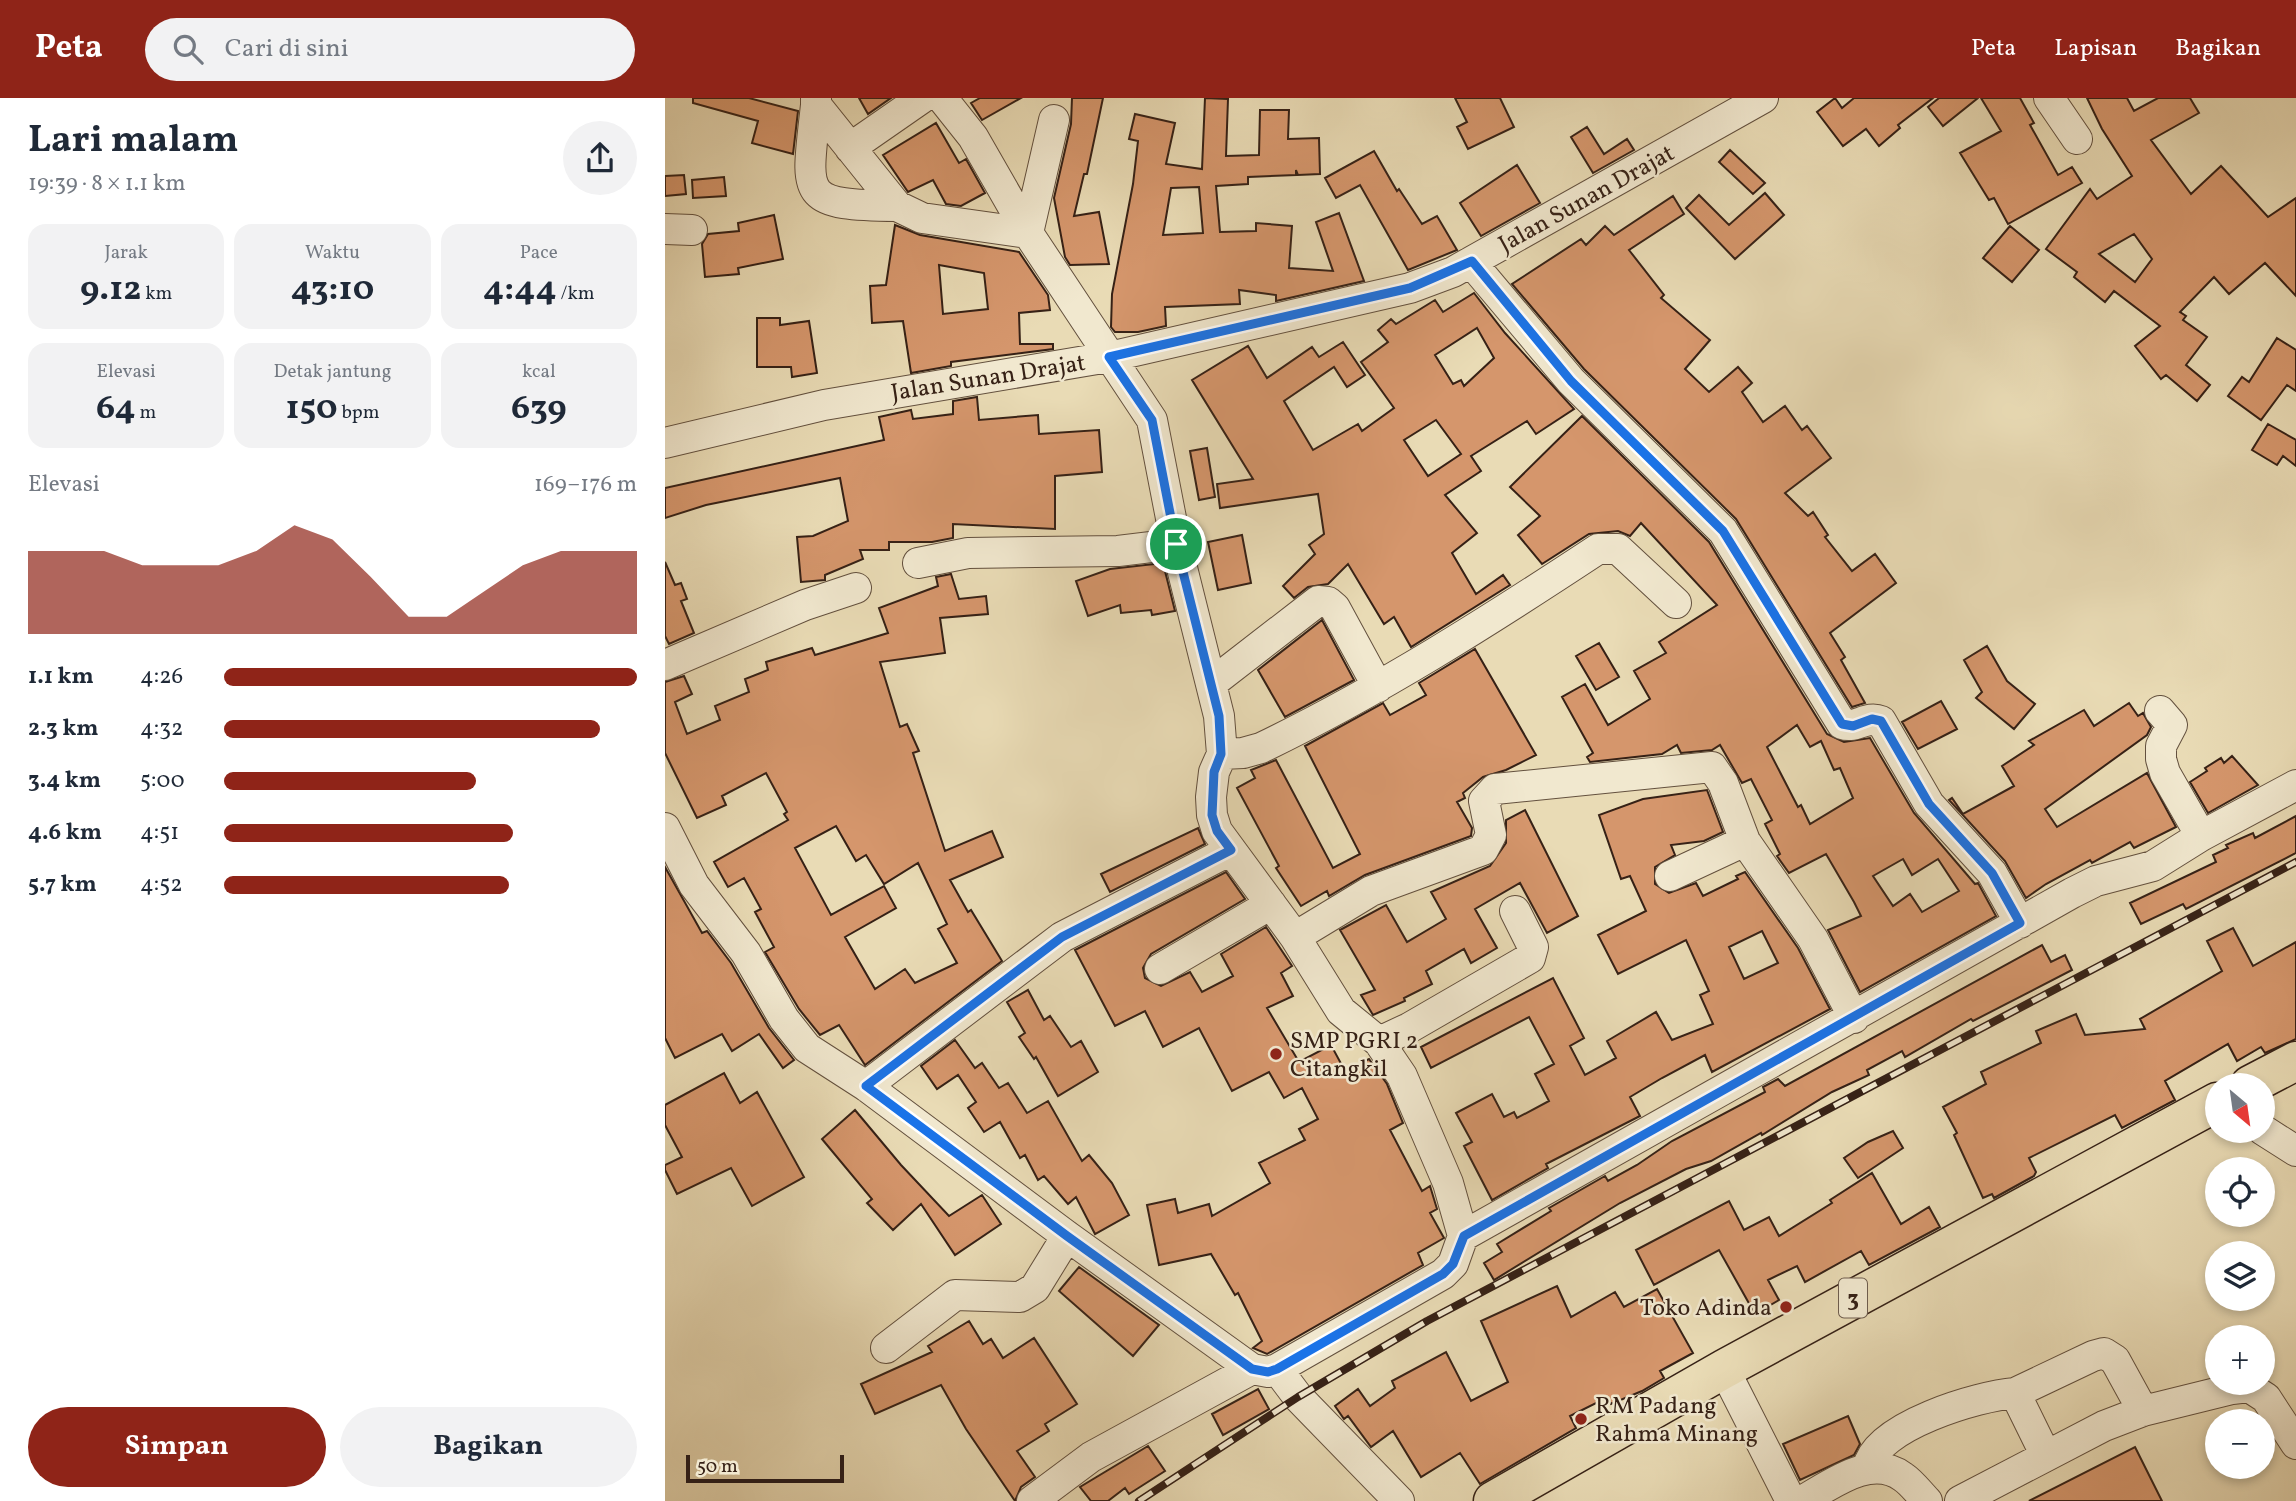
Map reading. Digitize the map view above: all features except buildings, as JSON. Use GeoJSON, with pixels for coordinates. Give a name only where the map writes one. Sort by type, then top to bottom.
{"type":"FeatureCollection","features":[{"type":"Feature","properties":{"kind":"highway"},"geometry":{"type":"LineString","coordinates":[[2273,1073],[2296,1061]]}},
{"type":"Feature","properties":{"kind":"highway","name":"3"},"geometry":{"type":"LineString","coordinates":[[1511,1497],[1724,1369],[2205,1111]]}},
{"type":"Feature","properties":{"kind":"street"},"geometry":{"type":"LineString","coordinates":[[850,148],[922,98]]}},
{"type":"Feature","properties":{"kind":"street"},"geometry":{"type":"LineString","coordinates":[[942,98],[973,137],[1028,233],[1152,420],[1176,544],[1212,683],[1221,754],[1214,772],[1212,815],[1217,831],[1295,937],[1341,1011],[1379,1042],[1391,1057],[1448,1183],[1464,1236],[1453,1264],[1443,1274],[1091,1457],[1032,1501]]}},
{"type":"Feature","properties":{"kind":"street"},"geometry":{"type":"LineString","coordinates":[[2049,98],[2077,139]]}},
{"type":"Feature","properties":{"kind":"street","name":"Jalan Sunan Drajat"},"geometry":{"type":"LineString","coordinates":[[665,443],[824,405],[1109,357],[1410,288],[1472,261],[1760,99]]}},
{"type":"Feature","properties":{"kind":"street"},"geometry":{"type":"LineString","coordinates":[[816,102],[897,206]]}},
{"type":"Feature","properties":{"kind":"street"},"geometry":{"type":"LineString","coordinates":[[816,102],[809,170],[811,184],[824,200],[843,205],[897,206],[922,218],[1028,233]]}},
{"type":"Feature","properties":{"kind":"street"},"geometry":{"type":"LineString","coordinates":[[1028,233],[1054,120]]}},
{"type":"Feature","properties":{"kind":"street"},"geometry":{"type":"LineString","coordinates":[[1472,261],[1571,381],[1723,531],[1842,724],[1853,726],[1872,719],[1881,721],[1929,804],[1992,873],[2020,923]]}},
{"type":"Feature","properties":{"kind":"street"},"geometry":{"type":"LineString","coordinates":[[918,563],[968,553],[1118,551],[1176,544]]}},
{"type":"Feature","properties":{"kind":"street"},"geometry":{"type":"LineString","coordinates":[[1221,754],[1243,753],[1261,748],[1378,687],[1467,635],[1598,549],[1618,549],[1676,603]]}},
{"type":"Feature","properties":{"kind":"street"},"geometry":{"type":"LineString","coordinates":[[665,665],[805,605],[856,588]]}},
{"type":"Feature","properties":{"kind":"street"},"geometry":{"type":"LineString","coordinates":[[1212,683],[1291,619],[1318,601],[1328,602],[1335,608],[1378,687]]}},
{"type":"Feature","properties":{"kind":"street"},"geometry":{"type":"LineString","coordinates":[[2159,711],[2172,725],[2161,746],[2165,773],[2201,835]]}},
{"type":"Feature","properties":{"kind":"street"},"geometry":{"type":"LineString","coordinates":[[1295,937],[1371,891],[1483,850],[1491,835],[1483,800],[1495,789],[1712,767],[1723,783],[1745,841],[1813,939],[1854,1018]]}},
{"type":"Feature","properties":{"kind":"street"},"geometry":{"type":"LineString","coordinates":[[1464,1236],[2096,881],[2153,866],[2201,835],[2296,785]]}},
{"type":"Feature","properties":{"kind":"street"},"geometry":{"type":"LineString","coordinates":[[665,828],[694,885],[746,953],[796,1035],[807,1048],[866,1086],[1067,1236],[1264,1369],[1298,1396],[1399,1501]]}},
{"type":"Feature","properties":{"kind":"street"},"geometry":{"type":"LineString","coordinates":[[1670,876],[1745,841]]}},
{"type":"Feature","properties":{"kind":"street"},"geometry":{"type":"LineString","coordinates":[[866,1086],[1062,937],[1231,850]]}},
{"type":"Feature","properties":{"kind":"street"},"geometry":{"type":"LineString","coordinates":[[1160,969],[1271,904]]}},
{"type":"Feature","properties":{"kind":"street"},"geometry":{"type":"LineString","coordinates":[[1379,1042],[1423,1020],[1530,958],[1533,947],[1515,912]]}},
{"type":"Feature","properties":{"kind":"street"},"geometry":{"type":"LineString","coordinates":[[2275,1138],[2296,1151]]}},
{"type":"Feature","properties":{"kind":"street"},"geometry":{"type":"LineString","coordinates":[[886,1348],[955,1295],[1020,1297],[1035,1288],[1067,1236]]}},
{"type":"Feature","properties":{"kind":"street"},"geometry":{"type":"LineString","coordinates":[[1802,1501],[1845,1491],[1868,1467],[1870,1458],[1889,1437],[1977,1398],[2015,1393],[2104,1353],[2115,1360],[2143,1411]]}},
{"type":"Feature","properties":{"kind":"street"},"geometry":{"type":"LineString","coordinates":[[1724,1369],[1791,1501]]}},
{"type":"Feature","properties":{"kind":"street"},"geometry":{"type":"LineString","coordinates":[[1960,1501],[2103,1426],[2143,1411],[2208,1394],[2249,1387],[2266,1398],[2296,1444]]}},
{"type":"Feature","properties":{"kind":"street"},"geometry":{"type":"LineString","coordinates":[[2015,1393],[2046,1456]]}},
{"type":"Feature","properties":{"kind":"street"},"geometry":{"type":"LineString","coordinates":[[1868,1467],[1887,1469],[1903,1477],[1927,1501]]}},
{"type":"Feature","properties":{"kind":"railway"},"geometry":{"type":"LineString","coordinates":[[1139,1501],[1298,1397],[1427,1321],[2296,862]]}},
{"type":"Feature","properties":{"kind":"place","name":"SMP PGRI 2 Citangkil"},"geometry":{"type":"Point","coordinates":[1276,1054]}},
{"type":"Feature","properties":{"kind":"place","name":"Toko Adinda"},"geometry":{"type":"Point","coordinates":[1786,1307]}},
{"type":"Feature","properties":{"kind":"place","name":"RM Padang Rahma Minang"},"geometry":{"type":"Point","coordinates":[1581,1419]}},
{"type":"Feature","properties":{"kind":"route"},"geometry":{"type":"LineString","coordinates":[[1472,261],[1571,381],[1723,531],[1842,724],[1853,726],[1867,719],[1881,721],[1929,804],[1992,873],[2020,923],[1464,1236],[1453,1264],[1443,1274],[1277,1369],[1268,1372],[1252,1369],[1067,1236],[866,1086],[1062,937],[1231,850],[1217,831],[1212,815],[1214,772],[1221,754],[1219,716],[1176,544],[1152,420],[1141,400],[1109,357],[1410,288],[1453,272],[1472,261]]}}]}
